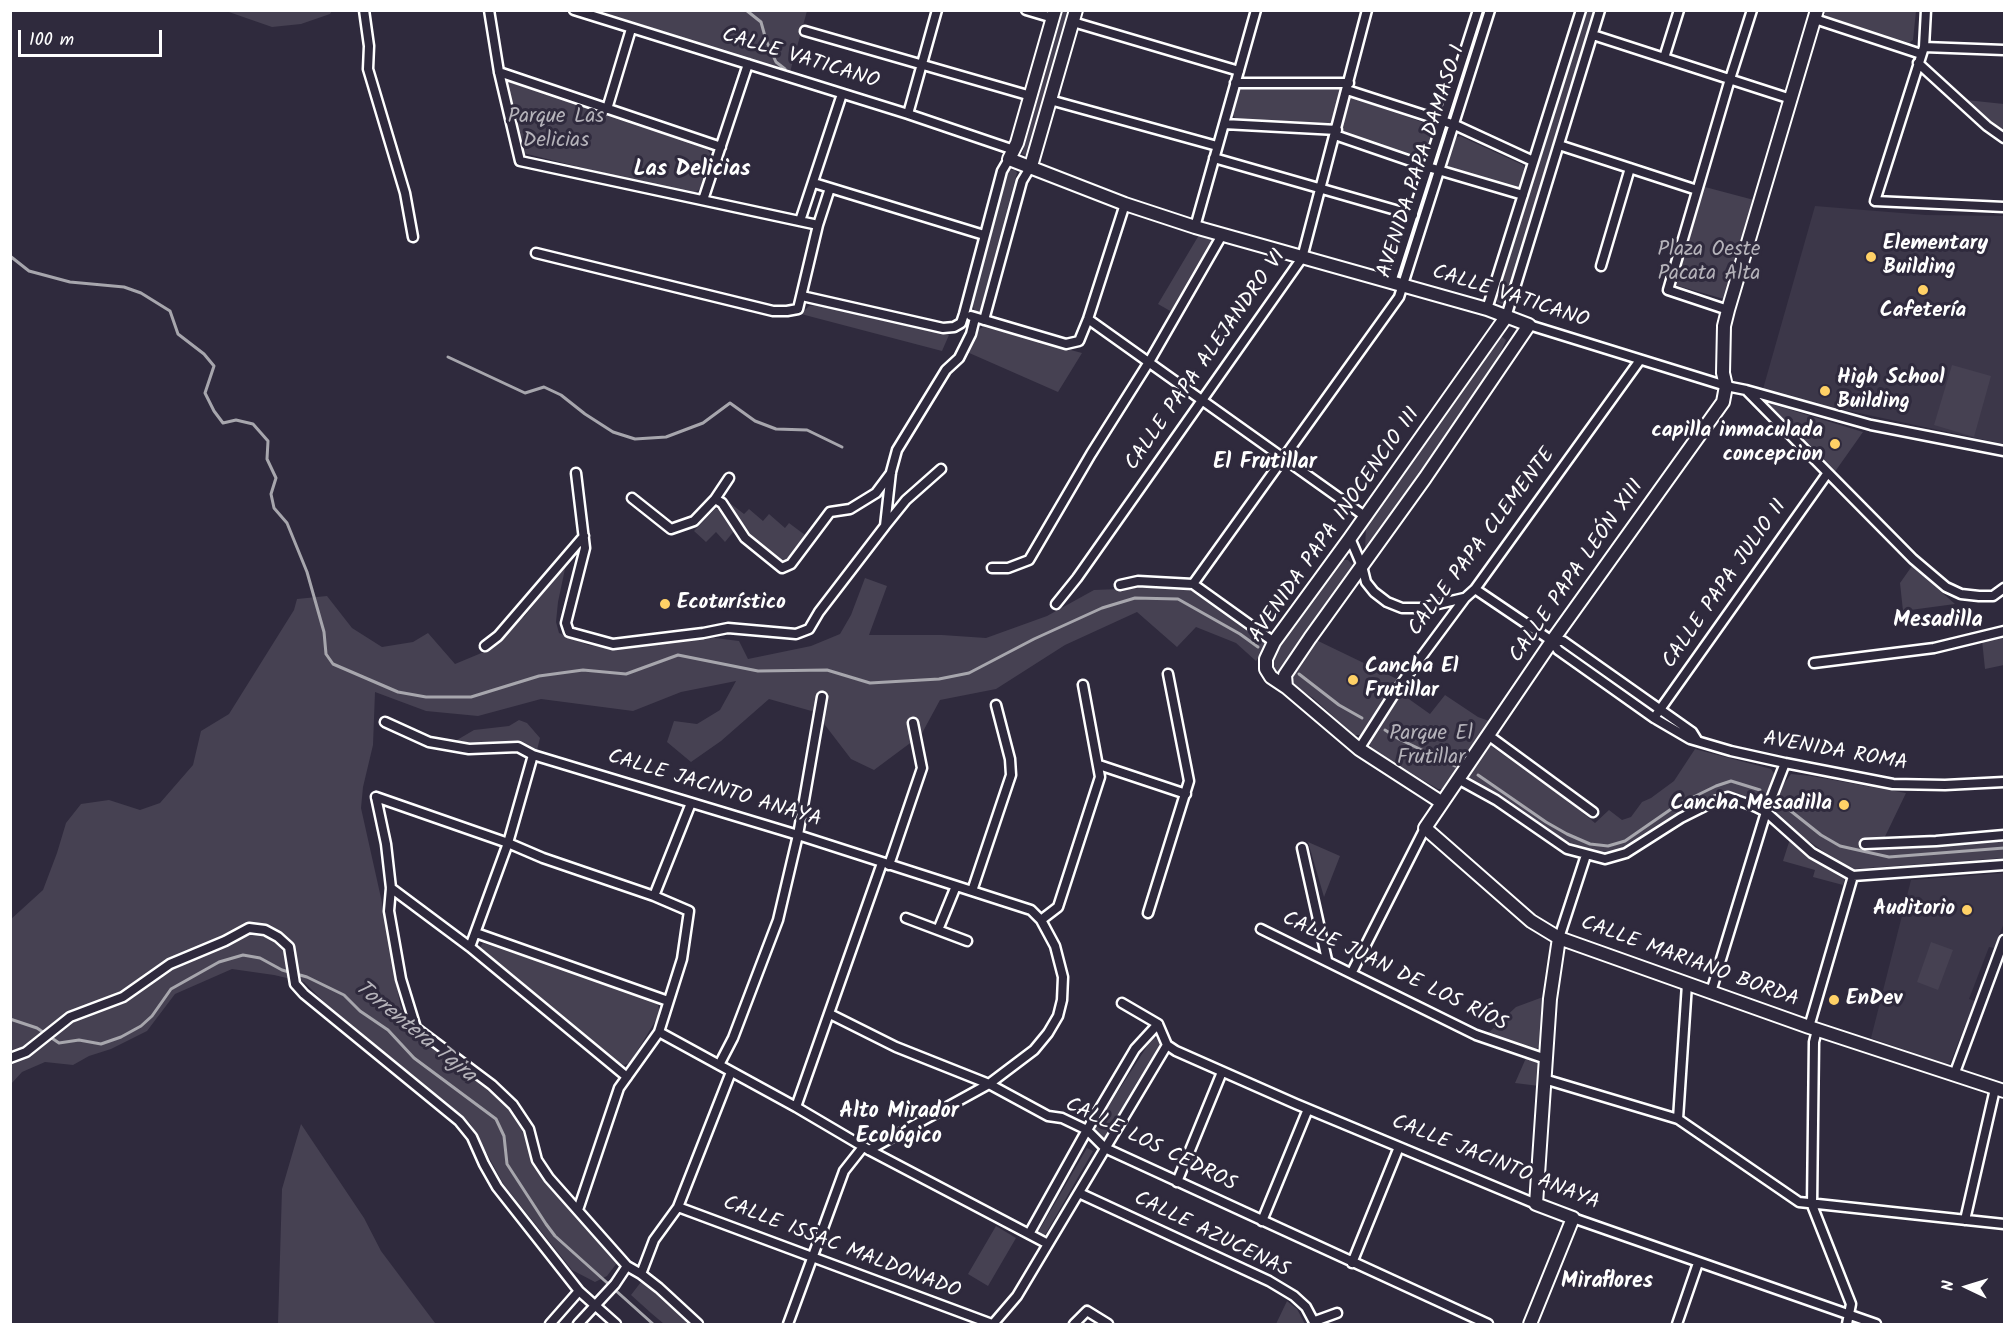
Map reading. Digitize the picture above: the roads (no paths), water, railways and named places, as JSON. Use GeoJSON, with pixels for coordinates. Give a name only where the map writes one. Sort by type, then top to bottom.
{"type":"FeatureCollection","features":[{"type":"Feature","properties":{"kind":"street"},"geometry":{"type":"LineString","coordinates":[[364,10],[369,46],[368,69],[405,193],[413,237]]}},
{"type":"Feature","properties":{"kind":"street"},"geometry":{"type":"LineString","coordinates":[[489,10],[499,72],[519,161],[818,225]]}},
{"type":"Feature","properties":{"kind":"street","name":"CALLE VATICANO"},"geometry":{"type":"LineString","coordinates":[[574,10],[908,114],[1012,155],[1031,166],[1125,204],[1195,227],[1487,309],[1529,325],[1726,386],[1871,425],[2004,452]]}},
{"type":"Feature","properties":{"kind":"street"},"geometry":{"type":"LineString","coordinates":[[908,114],[937,10]]}},
{"type":"Feature","properties":{"kind":"street"},"geometry":{"type":"LineString","coordinates":[[802,297],[943,328],[954,327],[961,323],[1002,171],[1012,155],[1054,14],[1026,10]]}},
{"type":"Feature","properties":{"kind":"street"},"geometry":{"type":"LineString","coordinates":[[1195,227],[1256,10]]}},
{"type":"Feature","properties":{"kind":"street","name":"CALLE PAPA ALEJANDRO VI"},"geometry":{"type":"LineString","coordinates":[[1056,604],[1077,578],[1302,258],[1367,10]]}},
{"type":"Feature","properties":{"kind":"street","name":"AVENIDA PAPA DAMASO I"},"geometry":{"type":"LineString","coordinates":[[1194,584],[1399,297],[1397,283],[1413,215],[1478,10]]}},
{"type":"Feature","properties":{"kind":"street","name":"AVENIDA PAPA DAMASO I"},"geometry":{"type":"LineString","coordinates":[[1397,283],[1440,170],[1490,10]]}},
{"type":"Feature","properties":{"kind":"street"},"geometry":{"type":"LineString","coordinates":[[1487,309],[1581,10]]}},
{"type":"Feature","properties":{"kind":"street","name":"AVENIDA PAPA INOCENCIO III"},"geometry":{"type":"LineString","coordinates":[[1286,687],[1271,677],[1266,669],[1266,659],[1274,642],[1366,517],[1506,317],[1600,10]]}},
{"type":"Feature","properties":{"kind":"street"},"geometry":{"type":"LineString","coordinates":[[1664,58],[1679,10]]}},
{"type":"Feature","properties":{"kind":"street"},"geometry":{"type":"LineString","coordinates":[[1728,310],[1668,290],[1752,10]]}},
{"type":"Feature","properties":{"kind":"street"},"geometry":{"type":"LineString","coordinates":[[1926,10],[1921,55],[1875,201],[2004,207]]}},
{"type":"Feature","properties":{"kind":"street"},"geometry":{"type":"LineString","coordinates":[[1816,15],[1921,55],[2004,50]]}},
{"type":"Feature","properties":{"kind":"street","name":"CALLE PAPA LEÓN XIII"},"geometry":{"type":"LineString","coordinates":[[1425,828],[1552,641],[1723,402],[1726,386],[1723,373],[1724,327],[1728,310],[1816,15]]}},
{"type":"Feature","properties":{"kind":"street"},"geometry":{"type":"LineString","coordinates":[[885,526],[891,472],[897,450],[946,370],[958,358],[980,319],[1022,182],[1031,166],[1074,16],[1239,71]]}},
{"type":"Feature","properties":{"kind":"street"},"geometry":{"type":"LineString","coordinates":[[607,109],[631,29]]}},
{"type":"Feature","properties":{"kind":"street"},"geometry":{"type":"LineString","coordinates":[[805,31],[1031,96]]}},
{"type":"Feature","properties":{"kind":"street"},"geometry":{"type":"LineString","coordinates":[[1593,35],[1791,99]]}},
{"type":"Feature","properties":{"kind":"street"},"geometry":{"type":"LineString","coordinates":[[1921,55],[1987,126],[2004,138]]}},
{"type":"Feature","properties":{"kind":"street"},"geometry":{"type":"LineString","coordinates":[[703,200],[748,64]]}},
{"type":"Feature","properties":{"kind":"street"},"geometry":{"type":"LineString","coordinates":[[499,72],[720,147]]}},
{"type":"Feature","properties":{"kind":"street"},"geometry":{"type":"LineString","coordinates":[[1235,83],[1348,87],[1455,125],[1533,161]]}},
{"type":"Feature","properties":{"kind":"street"},"geometry":{"type":"LineString","coordinates":[[800,221],[842,94]]}},
{"type":"Feature","properties":{"kind":"street"},"geometry":{"type":"LineString","coordinates":[[1050,100],[1217,146]]}},
{"type":"Feature","properties":{"kind":"street"},"geometry":{"type":"LineString","coordinates":[[1224,124],[1336,133],[1428,167],[1522,195]]}},
{"type":"Feature","properties":{"kind":"street"},"geometry":{"type":"LineString","coordinates":[[1559,145],[1697,190]]}},
{"type":"Feature","properties":{"kind":"street"},"geometry":{"type":"LineString","coordinates":[[1214,158],[1413,215]]}},
{"type":"Feature","properties":{"kind":"street"},"geometry":{"type":"LineString","coordinates":[[1601,266],[1630,168]]}},
{"type":"Feature","properties":{"kind":"street"},"geometry":{"type":"LineString","coordinates":[[814,183],[984,235]]}},
{"type":"Feature","properties":{"kind":"street"},"geometry":{"type":"LineString","coordinates":[[536,253],[773,311],[798,309],[818,225],[830,188]]}},
{"type":"Feature","properties":{"kind":"street"},"geometry":{"type":"LineString","coordinates":[[964,314],[1069,345],[1079,341],[1082,338],[1125,204]]}},
{"type":"Feature","properties":{"kind":"street"},"geometry":{"type":"LineString","coordinates":[[992,568],[1008,568],[1029,560],[1091,454],[1149,362],[1222,235]]}},
{"type":"Feature","properties":{"kind":"street"},"geometry":{"type":"LineString","coordinates":[[1088,319],[1366,517]]}},
{"type":"Feature","properties":{"kind":"street","name":"AVENIDA PAPA INOCENCIO III"},"geometry":{"type":"LineString","coordinates":[[1286,687],[1285,675],[1529,325]]}},
{"type":"Feature","properties":{"kind":"street","name":"CALLE PAPA CLEMENTE"},"geometry":{"type":"LineString","coordinates":[[1359,749],[1396,691],[1465,598],[1475,589],[1640,360]]}},
{"type":"Feature","properties":{"kind":"street"},"geometry":{"type":"LineString","coordinates":[[1746,390],[1913,559],[1946,587],[1961,594],[1979,596],[1993,596],[2004,588]]}},
{"type":"Feature","properties":{"kind":"street"},"geometry":{"type":"LineString","coordinates":[[576,473],[585,548],[566,623],[569,632],[613,644],[703,633],[728,627],[796,634],[809,629],[819,612],[906,500],[941,470]]}},
{"type":"Feature","properties":{"kind":"street"},"geometry":{"type":"LineString","coordinates":[[716,499],[722,503],[745,538],[782,568],[791,564],[830,512],[850,509],[876,493],[891,472]]}},
{"type":"Feature","properties":{"kind":"street","name":"CALLE PAPA JULIO II"},"geometry":{"type":"LineString","coordinates":[[1654,718],[1827,474]]}},
{"type":"Feature","properties":{"kind":"street"},"geometry":{"type":"LineString","coordinates":[[632,498],[671,529],[694,521],[716,499],[729,478]]}},
{"type":"Feature","properties":{"kind":"street"},"geometry":{"type":"LineString","coordinates":[[485,646],[498,636],[584,536]]}},
{"type":"Feature","properties":{"kind":"street"},"geometry":{"type":"LineString","coordinates":[[1350,538],[1366,582],[1387,602],[1402,608],[1421,608],[1465,598]]}},
{"type":"Feature","properties":{"kind":"street"},"geometry":{"type":"LineString","coordinates":[[1120,585],[1138,581],[1194,584],[1274,642]]}},
{"type":"Feature","properties":{"kind":"street","name":"AVENIDA ROMA"},"geometry":{"type":"LineString","coordinates":[[1475,589],[1552,641],[1558,650],[1654,718],[1690,739],[1785,763],[1905,785],[2004,782]]}},
{"type":"Feature","properties":{"kind":"street"},"geometry":{"type":"LineString","coordinates":[[1814,663],[1934,648],[2004,631]]}},
{"type":"Feature","properties":{"kind":"street","name":"AVENIDA ROMA"},"geometry":{"type":"LineString","coordinates":[[1552,641],[1563,641],[1692,732],[1697,740]]}},
{"type":"Feature","properties":{"kind":"street"},"geometry":{"type":"LineString","coordinates":[[1148,913],[1189,781],[1168,674]]}},
{"type":"Feature","properties":{"kind":"street"},"geometry":{"type":"LineString","coordinates":[[788,1324],[844,1171],[866,1149],[989,1084],[1034,1050],[1058,1016],[1062,1000],[1061,964],[1055,946],[1041,920],[1058,907],[1100,777],[1083,685]]}},
{"type":"Feature","properties":{"kind":"street"},"geometry":{"type":"LineString","coordinates":[[1286,687],[1359,749],[1442,802]]}},
{"type":"Feature","properties":{"kind":"street"},"geometry":{"type":"LineString","coordinates":[[719,1065],[732,1038],[778,920],[798,835],[822,697]]}},
{"type":"Feature","properties":{"kind":"street"},"geometry":{"type":"LineString","coordinates":[[972,891],[1011,775],[1010,759],[996,705]]}},
{"type":"Feature","properties":{"kind":"street","name":"CALLE JACINTO ANAYA"},"geometry":{"type":"LineString","coordinates":[[386,722],[429,742],[469,749],[518,747],[533,755],[798,835],[1031,910],[1041,920]]}},
{"type":"Feature","properties":{"kind":"street"},"geometry":{"type":"LineString","coordinates":[[796,1107],[922,768],[913,723]]}},
{"type":"Feature","properties":{"kind":"street"},"geometry":{"type":"LineString","coordinates":[[1488,735],[1593,812]]}},
{"type":"Feature","properties":{"kind":"street"},"geometry":{"type":"LineString","coordinates":[[470,947],[508,843],[533,755]]}},
{"type":"Feature","properties":{"kind":"street"},"geometry":{"type":"LineString","coordinates":[[1712,992],[1766,812],[1785,763]]}},
{"type":"Feature","properties":{"kind":"street"},"geometry":{"type":"LineString","coordinates":[[1099,765],[1186,794]]}},
{"type":"Feature","properties":{"kind":"street"},"geometry":{"type":"LineString","coordinates":[[1458,779],[1496,800],[1567,849],[1605,859],[1626,853],[1681,818],[1728,797],[1766,812],[1812,853],[1853,876],[2004,865]]}},
{"type":"Feature","properties":{"kind":"street"},"geometry":{"type":"LineString","coordinates":[[578,1210],[619,1088],[659,1032],[682,959],[689,911],[654,896],[376,797],[386,844],[391,888],[389,912],[401,979],[416,1028],[492,1085],[513,1105],[529,1129],[537,1160],[549,1178],[627,1266],[641,1274],[698,1324]]}},
{"type":"Feature","properties":{"kind":"street"},"geometry":{"type":"LineString","coordinates":[[654,896],[692,803]]}},
{"type":"Feature","properties":{"kind":"street"},"geometry":{"type":"LineString","coordinates":[[1352,972],[1425,828]]}},
{"type":"Feature","properties":{"kind":"street","name":"CALLE MARIANO BORDA"},"geometry":{"type":"LineString","coordinates":[[1425,828],[1531,921],[1559,938],[1813,1028],[2000,1090]]}},
{"type":"Feature","properties":{"kind":"street"},"geometry":{"type":"LineString","coordinates":[[1865,844],[2004,835]]}},
{"type":"Feature","properties":{"kind":"street"},"geometry":{"type":"LineString","coordinates":[[1302,848],[1327,960]]}},
{"type":"Feature","properties":{"kind":"street"},"geometry":{"type":"LineString","coordinates":[[1536,1204],[1550,999],[1559,938],[1586,855]]}},
{"type":"Feature","properties":{"kind":"street"},"geometry":{"type":"LineString","coordinates":[[1847,1324],[1851,1304],[1812,1205],[1813,1028],[1853,876]]}},
{"type":"Feature","properties":{"kind":"street"},"geometry":{"type":"LineString","coordinates":[[938,930],[956,886]]}},
{"type":"Feature","properties":{"kind":"street"},"geometry":{"type":"LineString","coordinates":[[391,888],[470,947],[627,1077]]}},
{"type":"Feature","properties":{"kind":"street"},"geometry":{"type":"LineString","coordinates":[[906,918],[967,941]]}},
{"type":"Feature","properties":{"kind":"street"},"geometry":{"type":"LineString","coordinates":[[10,1058],[26,1052],[70,1017],[123,997],[170,964],[225,941],[249,928],[265,930],[278,937],[289,947],[294,984],[459,1121],[472,1137],[497,1187],[579,1291],[616,1324]]}},
{"type":"Feature","properties":{"kind":"street","name":"CALLE JUAN DE LOS RÍOS"},"geometry":{"type":"LineString","coordinates":[[1261,929],[1476,1035],[1546,1059]]}},
{"type":"Feature","properties":{"kind":"street"},"geometry":{"type":"LineString","coordinates":[[476,933],[668,1001]]}},
{"type":"Feature","properties":{"kind":"street"},"geometry":{"type":"LineString","coordinates":[[1954,1075],[2004,940]]}},
{"type":"Feature","properties":{"kind":"street"},"geometry":{"type":"LineString","coordinates":[[1678,1119],[1687,984]]}},
{"type":"Feature","properties":{"kind":"street"},"geometry":{"type":"LineString","coordinates":[[992,1324],[1017,1296],[1167,1045],[1158,1024],[1122,1003]]}},
{"type":"Feature","properties":{"kind":"street","name":"CALLE LOS CEDROS"},"geometry":{"type":"LineString","coordinates":[[830,1014],[897,1047],[989,1084],[1048,1116],[1062,1118],[1087,1130],[1105,1148],[1471,1321],[1488,1324]]}},
{"type":"Feature","properties":{"kind":"street"},"geometry":{"type":"LineString","coordinates":[[1029,1234],[1135,1048],[1158,1024]]}},
{"type":"Feature","properties":{"kind":"street"},"geometry":{"type":"LineString","coordinates":[[659,1032],[796,1107],[866,1149],[1048,1244]]}},
{"type":"Feature","properties":{"kind":"street","name":"CALLE JACINTO ANAYA"},"geometry":{"type":"LineString","coordinates":[[1167,1045],[1222,1072],[1536,1204],[1876,1324]]}},
{"type":"Feature","properties":{"kind":"street"},"geometry":{"type":"LineString","coordinates":[[641,1274],[654,1240],[678,1207],[731,1072]]}},
{"type":"Feature","properties":{"kind":"street"},"geometry":{"type":"LineString","coordinates":[[1177,1182],[1222,1072]]}},
{"type":"Feature","properties":{"kind":"street"},"geometry":{"type":"LineString","coordinates":[[1544,1079],[1678,1119],[1799,1202],[2004,1224]]}},
{"type":"Feature","properties":{"kind":"street"},"geometry":{"type":"LineString","coordinates":[[1965,1220],[2000,1090]]}},
{"type":"Feature","properties":{"kind":"street"},"geometry":{"type":"LineString","coordinates":[[1262,1221],[1308,1109]]}},
{"type":"Feature","properties":{"kind":"street"},"geometry":{"type":"LineString","coordinates":[[1352,1263],[1399,1147]]}},
{"type":"Feature","properties":{"kind":"street","name":"CALLE AZUCENAS"},"geometry":{"type":"LineString","coordinates":[[1079,1193],[1269,1281],[1294,1296],[1306,1307],[1315,1323]]}},
{"type":"Feature","properties":{"kind":"street","name":"CALLE ISSAC MALDONADO"},"geometry":{"type":"LineString","coordinates":[[678,1207],[992,1324]]}},
{"type":"Feature","properties":{"kind":"street"},"geometry":{"type":"LineString","coordinates":[[1530,1324],[1573,1218]]}},
{"type":"Feature","properties":{"kind":"street"},"geometry":{"type":"LineString","coordinates":[[1677,1324],[1698,1263]]}},
{"type":"Feature","properties":{"kind":"street"},"geometry":{"type":"LineString","coordinates":[[578,1324],[598,1309],[627,1266]]}},
{"type":"Feature","properties":{"kind":"street"},"geometry":{"type":"LineString","coordinates":[[550,1324],[579,1291]]}},
{"type":"Feature","properties":{"kind":"street"},"geometry":{"type":"LineString","coordinates":[[1074,1324],[1087,1311],[1108,1324]]}},
{"type":"Feature","properties":{"kind":"street"},"geometry":{"type":"LineString","coordinates":[[1315,1323],[1337,1313]]}},
{"type":"Feature","properties":{"kind":"waterway"},"geometry":{"type":"LineString","coordinates":[[746,10],[761,22],[776,62],[785,69]]}},
{"type":"Feature","properties":{"kind":"waterway"},"geometry":{"type":"LineString","coordinates":[[10,256],[29,271],[70,282],[124,287],[141,293],[170,311],[178,334],[204,354],[214,366],[205,393],[223,423],[236,420],[253,424],[268,441],[267,459],[276,478],[271,494],[274,508],[287,523],[307,572],[324,632],[326,654],[333,664],[398,692],[426,697],[471,697],[539,676],[583,670],[626,674],[678,655],[758,671],[827,670],[870,683],[939,679],[969,673],[1034,639],[1102,608],[1135,598],[1178,599],[1240,634],[1258,647]]}},
{"type":"Feature","properties":{"kind":"waterway"},"geometry":{"type":"LineString","coordinates":[[448,357],[525,393],[544,387],[561,395],[613,432],[635,439],[666,437],[703,423],[730,403],[755,421],[776,429],[807,430],[842,447]]}},
{"type":"Feature","properties":{"kind":"waterway"},"geometry":{"type":"LineString","coordinates":[[1299,674],[1339,705],[1362,718]]}},
{"type":"Feature","properties":{"kind":"waterway"},"geometry":{"type":"LineString","coordinates":[[1385,730],[1455,766]]}},
{"type":"Feature","properties":{"kind":"waterway"},"geometry":{"type":"LineString","coordinates":[[1478,775],[1567,834],[1590,844],[1608,846],[1625,841],[1677,805],[1716,786],[1731,781],[1760,790]]}},
{"type":"Feature","properties":{"kind":"waterway"},"geometry":{"type":"LineString","coordinates":[[1782,804],[1821,835],[1840,846],[1889,857],[2004,848]]}},
{"type":"Feature","properties":{"kind":"waterway","name":"Torrentera Tajra"},"geometry":{"type":"LineString","coordinates":[[10,1019],[37,1028],[59,1043],[79,1040],[101,1044],[121,1037],[141,1026],[152,1016],[171,989],[219,962],[243,955],[260,958],[282,970],[307,977],[344,995],[360,1011],[388,1030],[414,1058],[496,1119],[504,1136],[507,1164],[555,1236],[653,1324]]}},
{"type":"Feature","properties":{"kind":"place","name":"Elementary Building"},"geometry":{"type":"Point","coordinates":[1871,257]}},
{"type":"Feature","properties":{"kind":"place","name":"Cafetería"},"geometry":{"type":"Point","coordinates":[1923,290]}},
{"type":"Feature","properties":{"kind":"place","name":"High School Building"},"geometry":{"type":"Point","coordinates":[1825,391]}},
{"type":"Feature","properties":{"kind":"place","name":"capilla inmaculada concepcion"},"geometry":{"type":"Point","coordinates":[1835,444]}},
{"type":"Feature","properties":{"kind":"place","name":"Ecoturístico"},"geometry":{"type":"Point","coordinates":[665,604]}},
{"type":"Feature","properties":{"kind":"place","name":"Cancha El Frutillar"},"geometry":{"type":"Point","coordinates":[1353,680]}},
{"type":"Feature","properties":{"kind":"place","name":"Cancha Mesadilla"},"geometry":{"type":"Point","coordinates":[1844,805]}},
{"type":"Feature","properties":{"kind":"place","name":"Auditorio"},"geometry":{"type":"Point","coordinates":[1967,910]}},
{"type":"Feature","properties":{"kind":"place","name":"EnDev"},"geometry":{"type":"Point","coordinates":[1834,1000]}},
{"type":"Feature","properties":{"kind":"district","name":"Las Delicias"},"geometry":{"type":"Point","coordinates":[692,171]}},
{"type":"Feature","properties":{"kind":"district","name":"El Frutillar"},"geometry":{"type":"Point","coordinates":[1265,464]}},
{"type":"Feature","properties":{"kind":"district","name":"Mesadilla"},"geometry":{"type":"Point","coordinates":[1938,622]}},
{"type":"Feature","properties":{"kind":"district","name":"Alto Mirador Ecológico"},"geometry":{"type":"Point","coordinates":[899,1126]}},
{"type":"Feature","properties":{"kind":"district","name":"Miraflores"},"geometry":{"type":"Point","coordinates":[1607,1283]}},
{"type":"Feature","properties":{"kind":"park label","name":"Parque Las Delicias"},"geometry":{"type":"Point","coordinates":[556,130]}},
{"type":"Feature","properties":{"kind":"park label","name":"Plaza Oeste Pacata Alta"},"geometry":{"type":"Point","coordinates":[1709,263]}},
{"type":"Feature","properties":{"kind":"park label","name":"Parque El Frutillar"},"geometry":{"type":"Point","coordinates":[1431,747]}}]}
